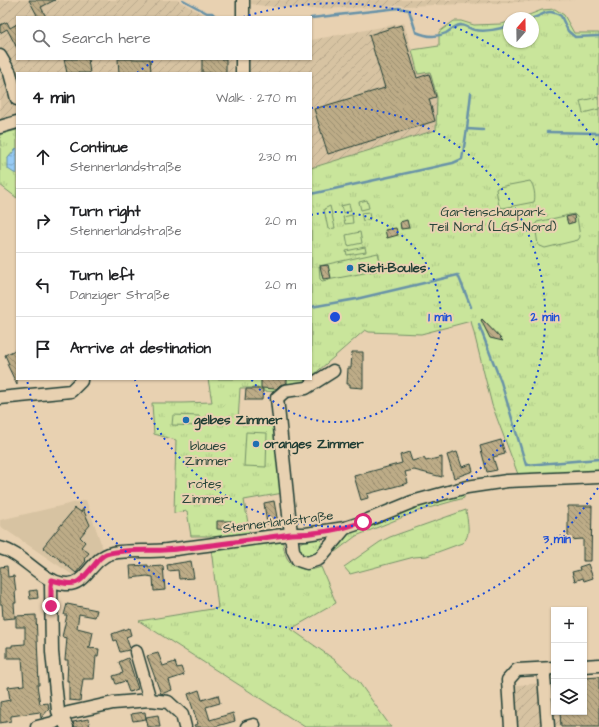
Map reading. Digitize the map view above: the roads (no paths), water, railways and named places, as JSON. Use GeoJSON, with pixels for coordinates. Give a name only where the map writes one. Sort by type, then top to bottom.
{"type":"FeatureCollection","features":[{"type":"Feature","properties":{"kind":"street"},"geometry":{"type":"LineString","coordinates":[[243,2],[243,16]]}},
{"type":"Feature","properties":{"kind":"street"},"geometry":{"type":"LineString","coordinates":[[0,56],[10,74],[16,95]]}},
{"type":"Feature","properties":{"kind":"street"},"geometry":{"type":"LineString","coordinates":[[242,60],[242,72]]}},
{"type":"Feature","properties":{"kind":"street"},"geometry":{"type":"LineString","coordinates":[[0,127],[16,122]]}},
{"type":"Feature","properties":{"kind":"street"},"geometry":{"type":"LineString","coordinates":[[333,371],[306,388],[285,391],[277,398],[293,550],[298,560],[307,563],[319,559],[345,528]]}},
{"type":"Feature","properties":{"kind":"street"},"geometry":{"type":"LineString","coordinates":[[0,398],[71,391],[81,380]]}},
{"type":"Feature","properties":{"kind":"street","name":"Stennerlandstraße"},"geometry":{"type":"LineString","coordinates":[[0,548],[16,555],[52,580],[66,584],[76,583],[81,580],[98,560],[105,555],[117,552],[165,550],[291,534],[306,534],[345,528],[412,502],[467,487],[507,481],[599,477]]}},
{"type":"Feature","properties":{"kind":"street"},"geometry":{"type":"LineString","coordinates":[[52,580],[52,652],[58,711],[64,722]]}},
{"type":"Feature","properties":{"kind":"street"},"geometry":{"type":"LineString","coordinates":[[136,652],[150,700]]}},
{"type":"Feature","properties":{"kind":"street"},"geometry":{"type":"LineString","coordinates":[[587,666],[599,665]]}},
{"type":"Feature","properties":{"kind":"street"},"geometry":{"type":"LineString","coordinates":[[511,727],[508,680],[517,670],[549,668]]}},
{"type":"Feature","properties":{"kind":"street"},"geometry":{"type":"LineString","coordinates":[[548,727],[544,676],[549,668]]}},
{"type":"Feature","properties":{"kind":"street"},"geometry":{"type":"LineString","coordinates":[[64,722],[68,713],[113,703],[150,700],[168,702],[182,715],[185,727]]}},
{"type":"Feature","properties":{"kind":"street"},"geometry":{"type":"LineString","coordinates":[[37,727],[64,722]]}},
{"type":"Feature","properties":{"kind":"water"},"geometry":{"type":"Polygon","coordinates":[[[16,149],[16,173],[8,169],[8,158],[16,149]]]}},
{"type":"Feature","properties":{"kind":"waterway"},"geometry":{"type":"LineString","coordinates":[[183,0],[207,13],[212,13],[215,16]]}},
{"type":"Feature","properties":{"kind":"waterway"},"geometry":{"type":"LineString","coordinates":[[312,18],[399,8],[409,10],[416,32],[423,35],[442,35],[460,25],[475,30],[484,31],[503,28]]}},
{"type":"Feature","properties":{"kind":"waterway"},"geometry":{"type":"LineString","coordinates":[[539,15],[547,12],[553,12],[561,16],[568,31],[575,37],[599,36]]}},
{"type":"Feature","properties":{"kind":"waterway"},"geometry":{"type":"LineString","coordinates":[[467,129],[471,93]]}},
{"type":"Feature","properties":{"kind":"waterway"},"geometry":{"type":"LineString","coordinates":[[312,194],[453,163],[462,159],[467,129],[483,130]]}},
{"type":"Feature","properties":{"kind":"waterway"},"geometry":{"type":"LineString","coordinates":[[547,132],[599,133]]}},
{"type":"Feature","properties":{"kind":"waterway"},"geometry":{"type":"LineString","coordinates":[[312,307],[356,299],[458,275],[471,307]]}},
{"type":"Feature","properties":{"kind":"waterway"},"geometry":{"type":"LineString","coordinates":[[479,325],[501,382],[526,465],[599,459]]}},
{"type":"Feature","properties":{"kind":"place","name":"Rieti-Boules"},"geometry":{"type":"Point","coordinates":[350,268]}},
{"type":"Feature","properties":{"kind":"place","name":"gelbes Zimmer"},"geometry":{"type":"Point","coordinates":[186,420]}},
{"type":"Feature","properties":{"kind":"place","name":"oranges Zimmer"},"geometry":{"type":"Point","coordinates":[256,444]}},
{"type":"Feature","properties":{"kind":"park label","name":"Gartenschaupark Teil Nord (LGS-Nord)"},"geometry":{"type":"Point","coordinates":[493,220]}},
{"type":"Feature","properties":{"kind":"park label","name":"blaues Zimmer"},"geometry":{"type":"Point","coordinates":[208,454]}},
{"type":"Feature","properties":{"kind":"park label","name":"rotes Zimmer"},"geometry":{"type":"Point","coordinates":[205,492]}}]}
